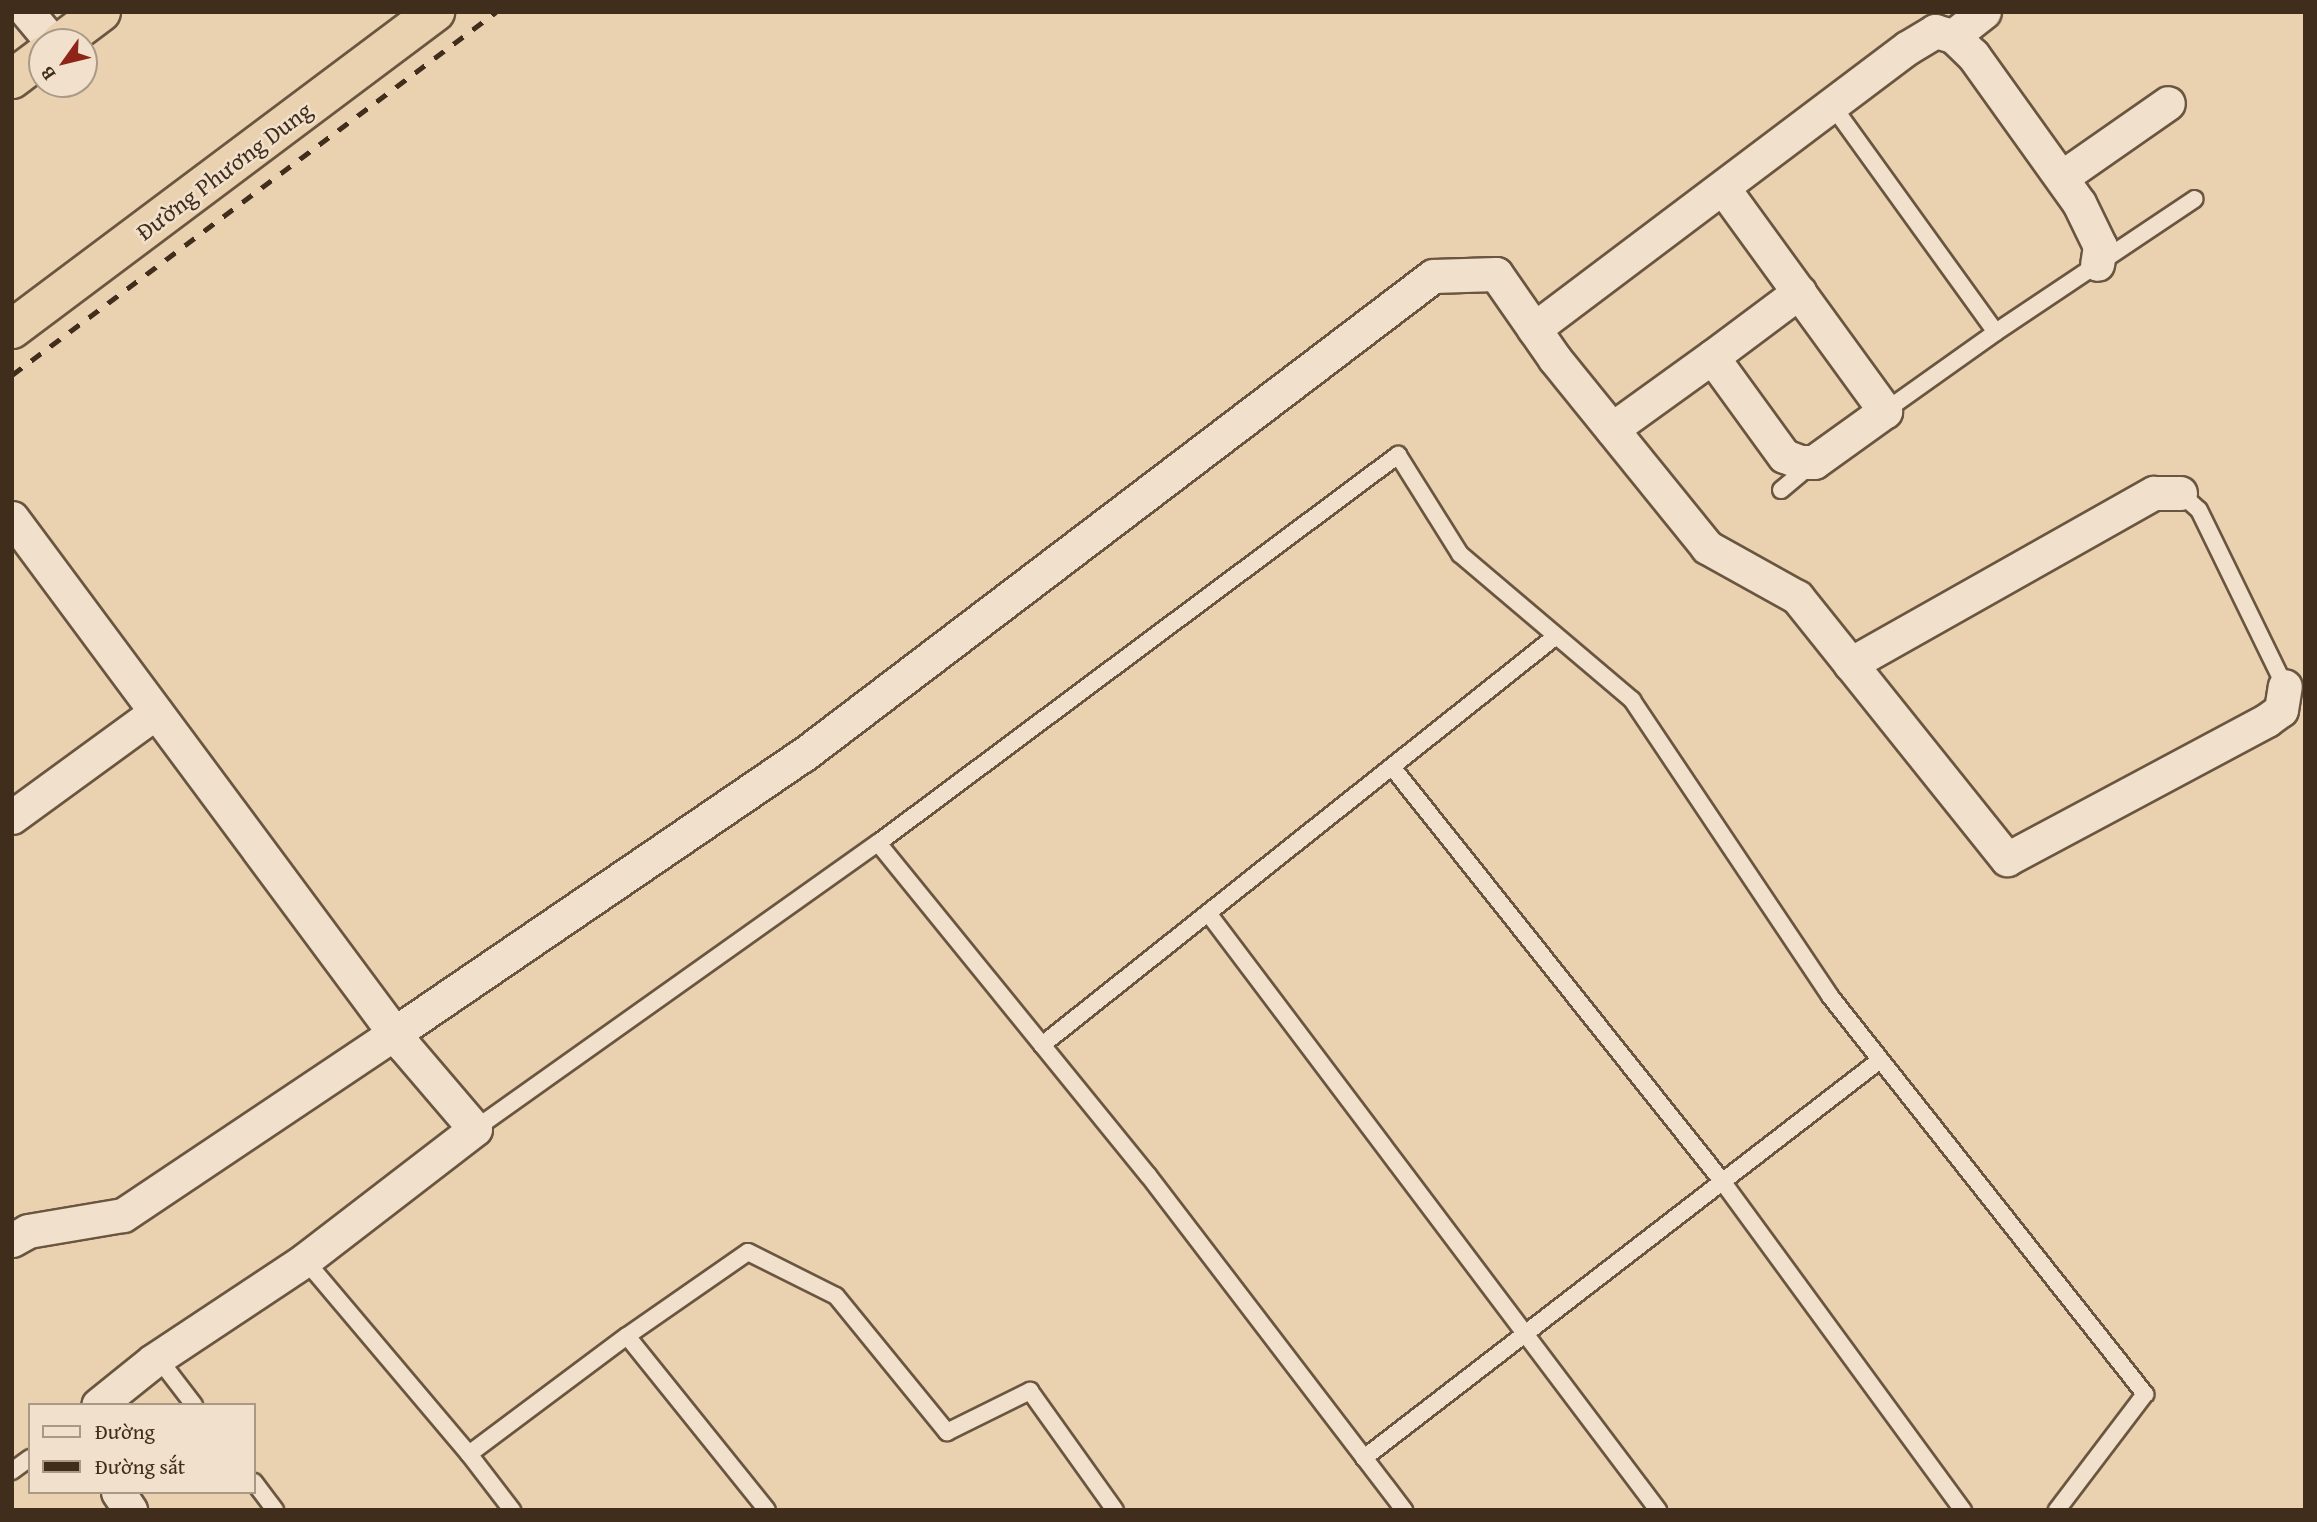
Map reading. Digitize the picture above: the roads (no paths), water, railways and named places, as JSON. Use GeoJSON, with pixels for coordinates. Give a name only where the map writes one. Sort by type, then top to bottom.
{"type":"FeatureCollection","features":[{"type":"Feature","properties":{"kind":"highway"},"geometry":{"type":"LineString","coordinates":[[80,28],[101,12]]}},
{"type":"Feature","properties":{"kind":"highway","name":"Đường Phương Dung"},"geometry":{"type":"LineString","coordinates":[[12,329],[435,12]]}},
{"type":"Feature","properties":{"kind":"highway"},"geometry":{"type":"LineString","coordinates":[[12,79],[28,67]]}},
{"type":"Feature","properties":{"kind":"street"},"geometry":{"type":"LineString","coordinates":[[27,12],[40,28]]}},
{"type":"Feature","properties":{"kind":"street"},"geometry":{"type":"LineString","coordinates":[[1953,36],[1984,12]]}},
{"type":"Feature","properties":{"kind":"street"},"geometry":{"type":"LineString","coordinates":[[1534,329],[1920,39],[1935,32],[1953,36],[1973,55],[2062,177],[2094,229],[2101,246],[2096,264]]}},
{"type":"Feature","properties":{"kind":"street"},"geometry":{"type":"LineString","coordinates":[[2062,177],[2168,103]]}},
{"type":"Feature","properties":{"kind":"street"},"geometry":{"type":"LineString","coordinates":[[1712,357],[1784,456],[1800,462],[1814,462],[1885,411],[1723,188]]}},
{"type":"Feature","properties":{"kind":"street"},"geometry":{"type":"LineString","coordinates":[[12,1240],[28,1231],[123,1215],[395,1033],[803,755],[1433,276],[1496,274],[1534,329],[1707,547],[1797,597],[2007,859],[2267,720],[2281,710],[2284,686]]}},
{"type":"Feature","properties":{"kind":"street"},"geometry":{"type":"LineString","coordinates":[[1612,429],[1799,292]]}},
{"type":"Feature","properties":{"kind":"street"},"geometry":{"type":"LineString","coordinates":[[1850,664],[2154,493],[2180,493]]}},
{"type":"Feature","properties":{"kind":"street"},"geometry":{"type":"LineString","coordinates":[[12,518],[395,1033],[475,1129],[305,1260],[158,1358],[101,1403]]}},
{"type":"Feature","properties":{"kind":"street"},"geometry":{"type":"LineString","coordinates":[[12,817],[156,712]]}},
{"type":"Feature","properties":{"kind":"street"},"geometry":{"type":"LineString","coordinates":[[119,1494],[130,1510]]}},
{"type":"Feature","properties":{"kind":"lane"},"geometry":{"type":"LineString","coordinates":[[1832,105],[1996,332]]}},
{"type":"Feature","properties":{"kind":"lane"},"geometry":{"type":"LineString","coordinates":[[1885,411],[1996,332],[2195,199]]}},
{"type":"Feature","properties":{"kind":"lane"},"geometry":{"type":"LineString","coordinates":[[475,1129],[878,843],[1398,455],[1460,554],[1632,700],[1829,996],[2145,1394],[2057,1510]]}},
{"type":"Feature","properties":{"kind":"lane"},"geometry":{"type":"LineString","coordinates":[[1781,490],[1814,462]]}},
{"type":"Feature","properties":{"kind":"lane"},"geometry":{"type":"LineString","coordinates":[[2180,493],[2199,510],[2284,686]]}},
{"type":"Feature","properties":{"kind":"lane"},"geometry":{"type":"LineString","coordinates":[[1042,1045],[1556,636]]}},
{"type":"Feature","properties":{"kind":"lane"},"geometry":{"type":"LineString","coordinates":[[1392,767],[1722,1181],[1963,1510]]}},
{"type":"Feature","properties":{"kind":"lane"},"geometry":{"type":"LineString","coordinates":[[878,843],[1148,1175],[1404,1510]]}},
{"type":"Feature","properties":{"kind":"lane"},"geometry":{"type":"LineString","coordinates":[[1208,913],[1658,1510]]}},
{"type":"Feature","properties":{"kind":"lane"},"geometry":{"type":"LineString","coordinates":[[1364,1458],[1880,1060]]}},
{"type":"Feature","properties":{"kind":"lane"},"geometry":{"type":"LineString","coordinates":[[469,1454],[627,1336],[748,1252],[836,1296],[947,1432],[1030,1391],[1115,1510]]}},
{"type":"Feature","properties":{"kind":"lane"},"geometry":{"type":"LineString","coordinates":[[305,1260],[469,1454],[512,1510]]}},
{"type":"Feature","properties":{"kind":"lane"},"geometry":{"type":"LineString","coordinates":[[627,1336],[767,1510]]}},
{"type":"Feature","properties":{"kind":"lane"},"geometry":{"type":"LineString","coordinates":[[158,1358],[192,1403]]}},
{"type":"Feature","properties":{"kind":"lane"},"geometry":{"type":"LineString","coordinates":[[12,1471],[28,1459]]}},
{"type":"Feature","properties":{"kind":"lane"},"geometry":{"type":"LineString","coordinates":[[256,1485],[275,1510]]}},
{"type":"Feature","properties":{"kind":"railway"},"geometry":{"type":"LineString","coordinates":[[12,375],[496,12]]}}]}
